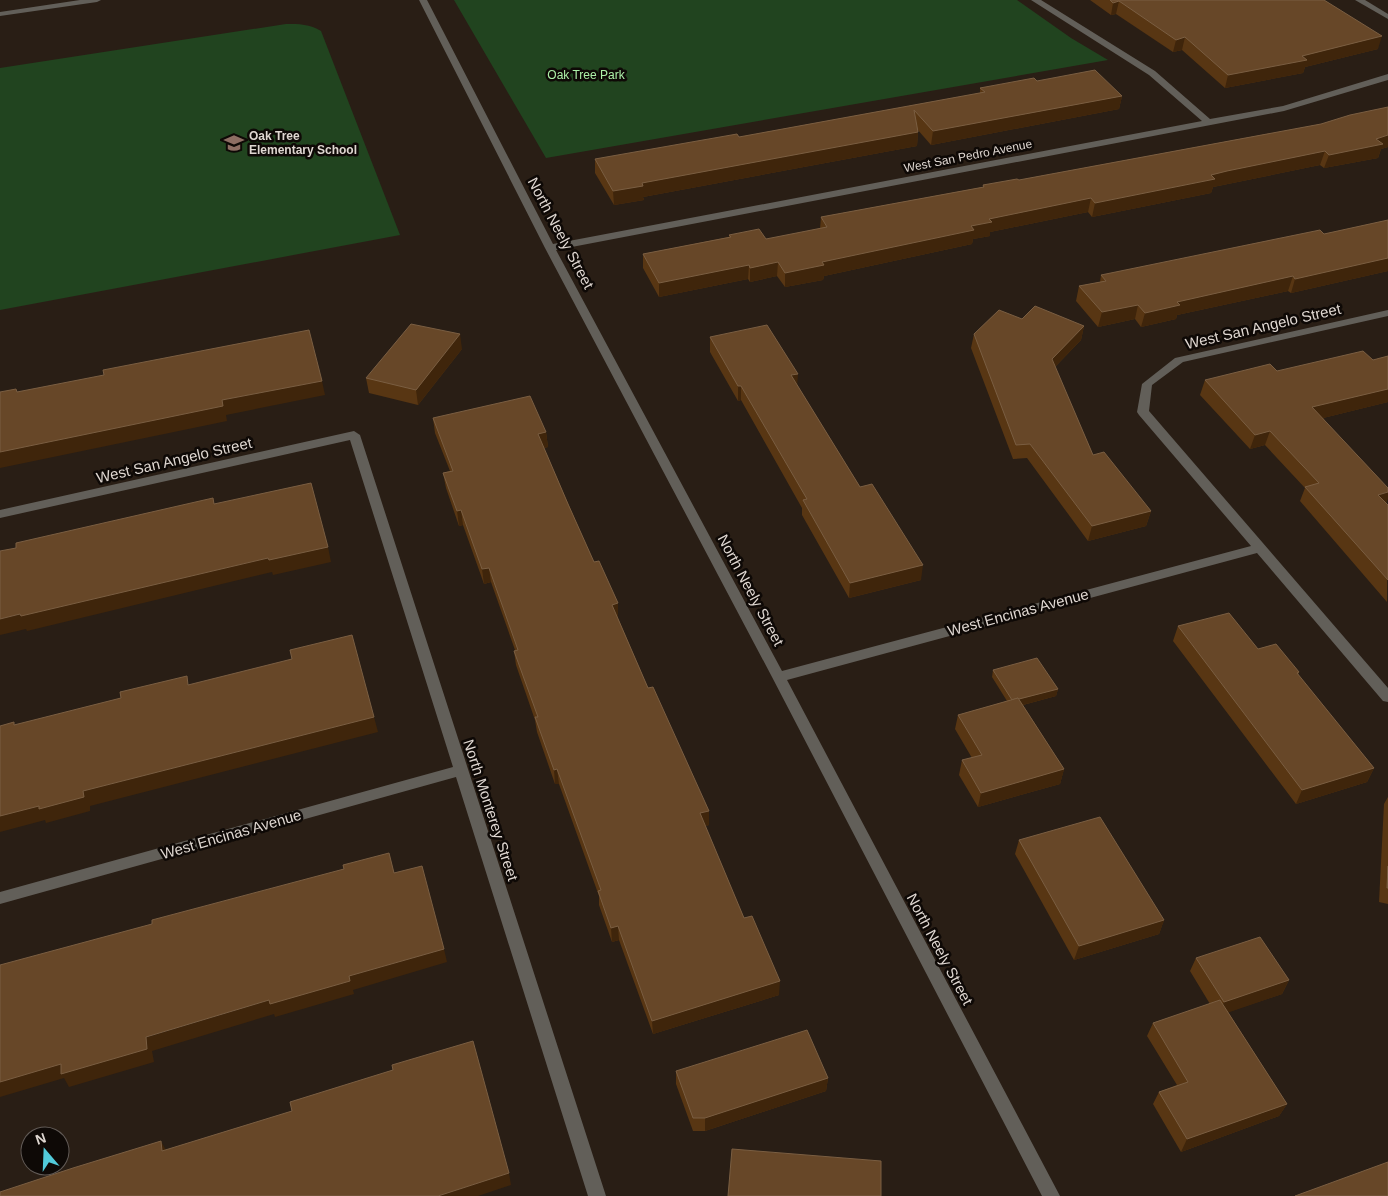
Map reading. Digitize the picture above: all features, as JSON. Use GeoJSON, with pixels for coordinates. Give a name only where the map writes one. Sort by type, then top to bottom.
{"type":"FeatureCollection","features":[{"type":"Feature","properties":{"kind":"street"},"geometry":{"type":"LineString","coordinates":[[0,14],[97,0]]}},
{"type":"Feature","properties":{"kind":"street","name":"North Neely Street"},"geometry":{"type":"LineString","coordinates":[[423,0],[550,248],[779,677],[1051,1196]]}},
{"type":"Feature","properties":{"kind":"street"},"geometry":{"type":"LineString","coordinates":[[1035,0],[1152,74],[1209,123]]}},
{"type":"Feature","properties":{"kind":"street"},"geometry":{"type":"LineString","coordinates":[[1359,0],[1388,17]]}},
{"type":"Feature","properties":{"kind":"street","name":"West San Pedro Avenue"},"geometry":{"type":"LineString","coordinates":[[550,248],[1284,108],[1388,77]]}},
{"type":"Feature","properties":{"kind":"street","name":"West San Angelo Street"},"geometry":{"type":"LineString","coordinates":[[1388,312],[1179,360],[1147,384],[1143,412],[1388,697]]}},
{"type":"Feature","properties":{"kind":"street","name":"West San Angelo Street"},"geometry":{"type":"LineString","coordinates":[[0,514],[354,435]]}},
{"type":"Feature","properties":{"kind":"street","name":"North Monterey Street"},"geometry":{"type":"LineString","coordinates":[[354,435],[597,1196]]}},
{"type":"Feature","properties":{"kind":"street","name":"West Encinas Avenue"},"geometry":{"type":"LineString","coordinates":[[779,677],[1258,548]]}},
{"type":"Feature","properties":{"kind":"street","name":"West Encinas Avenue"},"geometry":{"type":"LineString","coordinates":[[0,898],[462,770]]}},
{"type":"Feature","properties":{"kind":"green space","name":"Oak Tree Park"},"geometry":{"type":"Polygon","coordinates":[[[454,0],[1017,0],[1071,38],[1108,60],[546,158],[454,0]]]}},
{"type":"Feature","properties":{"kind":"green space"},"geometry":{"type":"Polygon","coordinates":[[[286,24],[300,24],[321,31],[400,235],[0,310],[0,68],[286,24]]]}},
{"type":"Feature","properties":{"kind":"building"},"geometry":{"type":"Polygon","coordinates":[[[1110,0],[1324,0],[1382,36],[1302,56],[1307,60],[1228,75],[1185,37],[1176,40],[1119,1],[1113,3],[1110,0]]]}},
{"type":"Feature","properties":{"kind":"building"},"geometry":{"type":"Polygon","coordinates":[[[1095,70],[1122,96],[933,131],[914,110],[918,132],[642,183],[643,186],[613,191],[595,159],[737,134],[739,137],[985,92],[980,88],[1034,78],[1037,81],[1095,70]]]}},
{"type":"Feature","properties":{"kind":"building"},"geometry":{"type":"Polygon","coordinates":[[[1388,107],[1388,135],[1376,139],[1383,144],[1329,155],[1325,151],[1227,171],[1211,175],[1215,179],[1095,203],[1091,198],[989,219],[992,222],[971,226],[974,230],[822,262],[824,265],[785,273],[778,262],[750,268],[749,265],[659,283],[643,254],[731,237],[729,235],[759,229],[766,239],[827,227],[821,217],[984,187],[983,185],[1321,124],[1350,115],[1388,107]]]}},
{"type":"Feature","properties":{"kind":"building"},"geometry":{"type":"Polygon","coordinates":[[[1388,220],[1388,258],[1295,279],[1293,276],[1177,302],[1180,305],[1145,313],[1138,305],[1102,312],[1079,286],[1106,281],[1101,275],[1320,230],[1324,234],[1388,220]]]}},
{"type":"Feature","properties":{"kind":"building"},"geometry":{"type":"Polygon","coordinates":[[[1035,306],[1084,326],[1052,359],[1093,455],[1104,452],[1151,511],[1092,526],[1030,444],[1016,445],[974,334],[999,310],[1022,319],[1035,306]]]}},
{"type":"Feature","properties":{"kind":"building"},"geometry":{"type":"Polygon","coordinates":[[[411,324],[460,334],[416,390],[366,378],[411,324]]]}},
{"type":"Feature","properties":{"kind":"building"},"geometry":{"type":"Polygon","coordinates":[[[767,325],[798,374],[791,375],[860,487],[872,484],[923,565],[850,583],[803,500],[807,499],[710,337],[767,325]]]}},
{"type":"Feature","properties":{"kind":"building"},"geometry":{"type":"Polygon","coordinates":[[[309,330],[322,381],[222,400],[223,406],[0,452],[0,392],[16,389],[17,392],[104,375],[103,370],[309,330]]]}},
{"type":"Feature","properties":{"kind":"building"},"geometry":{"type":"Polygon","coordinates":[[[1363,351],[1373,360],[1388,356],[1388,389],[1312,407],[1388,488],[1388,492],[1378,495],[1388,505],[1388,580],[1305,487],[1319,483],[1270,431],[1255,435],[1205,380],[1270,364],[1277,371],[1363,351]]]}},
{"type":"Feature","properties":{"kind":"building"},"geometry":{"type":"Polygon","coordinates":[[[530,396],[546,432],[538,434],[568,504],[594,562],[599,561],[618,603],[612,605],[648,688],[653,687],[709,811],[700,813],[744,918],[752,916],[780,981],[652,1021],[618,926],[611,928],[598,891],[601,890],[557,769],[554,770],[535,717],[538,717],[514,651],[518,650],[489,568],[482,569],[461,510],[457,511],[443,473],[453,471],[433,418],[530,396]]]}},
{"type":"Feature","properties":{"kind":"building"},"geometry":{"type":"Polygon","coordinates":[[[311,483],[328,547],[269,560],[268,558],[21,616],[20,614],[0,619],[0,551],[16,548],[16,543],[213,498],[214,504],[311,483]]]}},
{"type":"Feature","properties":{"kind":"building"},"geometry":{"type":"Polygon","coordinates":[[[1229,613],[1258,649],[1276,644],[1299,672],[1297,673],[1374,768],[1302,790],[1178,626],[1229,613]]]}},
{"type":"Feature","properties":{"kind":"building"},"geometry":{"type":"Polygon","coordinates":[[[352,635],[374,717],[83,791],[84,797],[39,809],[39,806],[0,816],[0,726],[14,722],[14,725],[121,698],[120,692],[187,676],[188,685],[292,659],[290,650],[352,635]]]}},
{"type":"Feature","properties":{"kind":"building"},"geometry":{"type":"Polygon","coordinates":[[[1037,658],[1058,689],[1012,700],[993,670],[1037,658]]]}},
{"type":"Feature","properties":{"kind":"building"},"geometry":{"type":"Polygon","coordinates":[[[1018,698],[1064,769],[981,793],[962,760],[982,755],[958,715],[1018,698]]]}},
{"type":"Feature","properties":{"kind":"building"},"geometry":{"type":"Polygon","coordinates":[[[1100,817],[1164,920],[1079,946],[1019,840],[1100,817]]]}},
{"type":"Feature","properties":{"kind":"building"},"geometry":{"type":"Polygon","coordinates":[[[389,853],[394,873],[422,866],[444,949],[349,976],[350,981],[270,1004],[269,1000],[146,1037],[147,1049],[61,1074],[61,1064],[0,1082],[0,965],[152,924],[152,920],[344,869],[343,865],[389,853]]]}},
{"type":"Feature","properties":{"kind":"building"},"geometry":{"type":"Polygon","coordinates":[[[1260,937],[1289,980],[1224,1002],[1196,958],[1260,937]]]}},
{"type":"Feature","properties":{"kind":"building"},"geometry":{"type":"Polygon","coordinates":[[[1220,1000],[1287,1104],[1187,1139],[1159,1092],[1188,1082],[1153,1023],[1220,1000]]]}},
{"type":"Feature","properties":{"kind":"building"},"geometry":{"type":"Polygon","coordinates":[[[807,1030],[828,1078],[705,1118],[693,1118],[676,1071],[807,1030]]]}},
{"type":"Feature","properties":{"kind":"building"},"geometry":{"type":"Polygon","coordinates":[[[473,1041],[509,1173],[438,1196],[0,1196],[0,1192],[49,1176],[70,1176],[70,1169],[161,1141],[162,1151],[292,1111],[290,1102],[393,1070],[392,1065],[473,1041]]]}},
{"type":"Feature","properties":{"kind":"building"},"geometry":{"type":"Polygon","coordinates":[[[732,1149],[881,1161],[881,1196],[728,1196],[732,1149]]]}},
{"type":"Feature","properties":{"kind":"building"},"geometry":{"type":"Polygon","coordinates":[[[1388,1162],[1388,1196],[1295,1196],[1388,1162]]]}},
{"type":"Feature","properties":{"kind":"place","name":"Oak Tree Elementary School"},"geometry":{"type":"Point","coordinates":[234,143]}}]}
